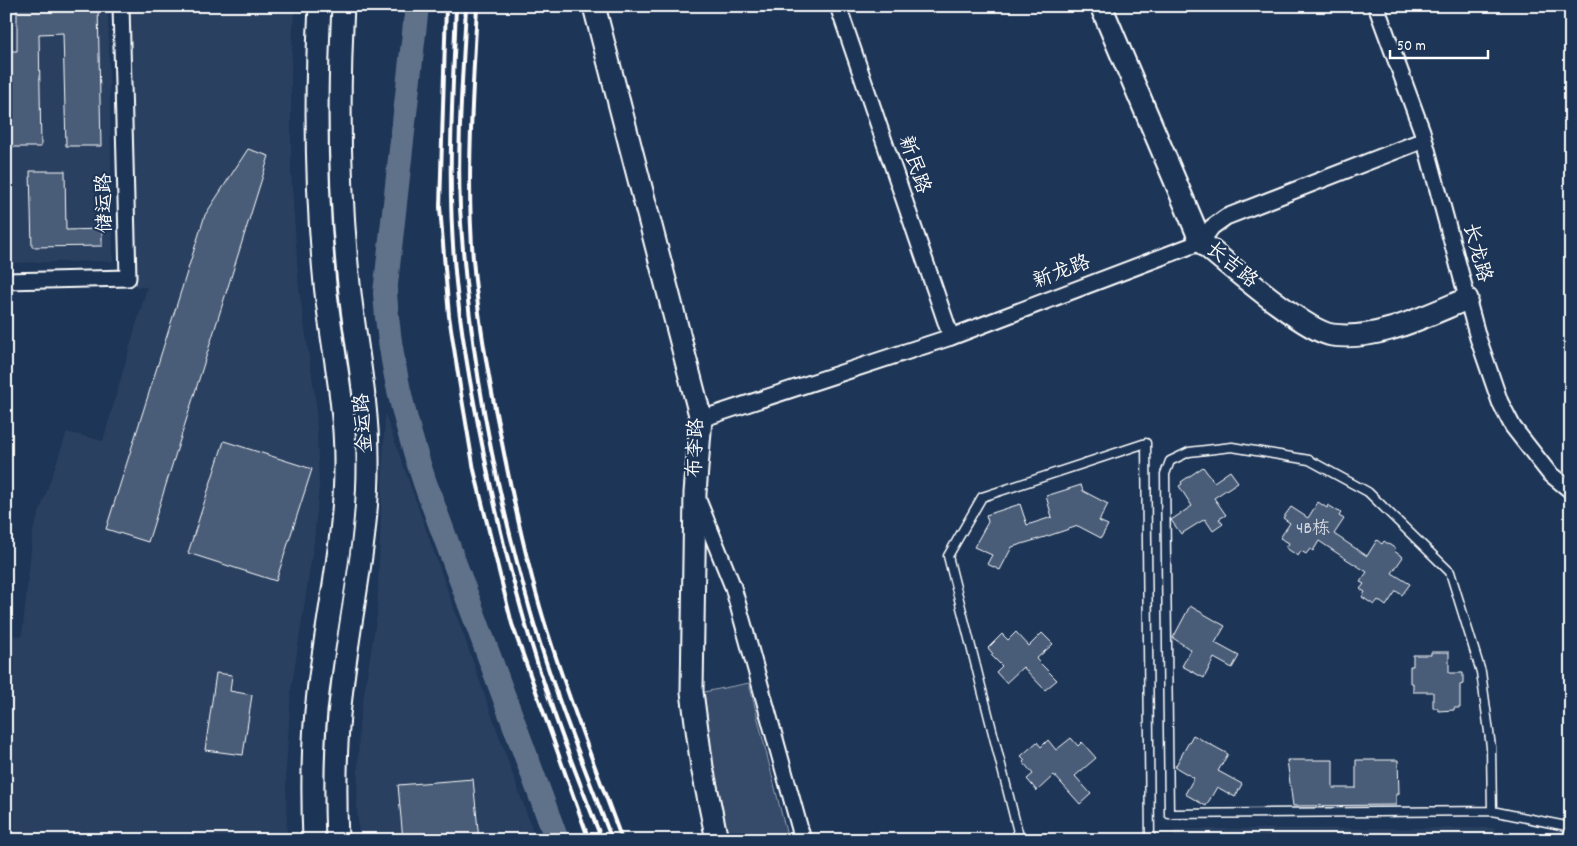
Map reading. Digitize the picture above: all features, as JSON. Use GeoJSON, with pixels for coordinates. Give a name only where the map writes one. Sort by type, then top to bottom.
{"type":"FeatureCollection","features":[{"type":"Feature","properties":{"kind":"main road","name":"金运路"},"geometry":{"type":"LineString","coordinates":[[314,840],[314,732],[340,546],[345,458],[342,400],[331,334],[320,229],[316,113],[320,6]]}},
{"type":"Feature","properties":{"kind":"main road","name":"金运路"},"geometry":{"type":"LineString","coordinates":[[337,840],[336,770],[341,696],[363,549],[368,480],[365,397],[349,284],[340,170],[340,85],[343,6]]}},
{"type":"Feature","properties":{"kind":"main road","name":"布李路"},"geometry":{"type":"LineString","coordinates":[[594,6],[702,419],[696,493],[692,692],[702,767],[717,840]]}},
{"type":"Feature","properties":{"kind":"main road","name":"长吉路"},"geometry":{"type":"LineString","coordinates":[[1101,6],[1201,242],[1303,322],[1330,335],[1368,335],[1409,322],[1467,299]]}},
{"type":"Feature","properties":{"kind":"street","name":"储运路"},"geometry":{"type":"LineString","coordinates":[[6,280],[128,278],[121,6]]}},
{"type":"Feature","properties":{"kind":"street","name":"新民路"},"geometry":{"type":"LineString","coordinates":[[838,6],[951,337]]}},
{"type":"Feature","properties":{"kind":"street","name":"长龙路"},"geometry":{"type":"LineString","coordinates":[[1376,6],[1424,140],[1467,299],[1497,393],[1513,428],[1548,473],[1571,491]]}},
{"type":"Feature","properties":{"kind":"street","name":"新龙路"},"geometry":{"type":"LineString","coordinates":[[702,419],[951,337],[1201,242],[1212,227],[1226,217],[1424,140]]}},
{"type":"Feature","properties":{"kind":"street"},"geometry":{"type":"LineString","coordinates":[[696,493],[733,587],[803,840]]}},
{"type":"Feature","properties":{"kind":"lane"},"geometry":{"type":"LineString","coordinates":[[1020,840],[948,556],[982,497],[1146,443],[1150,840]]}},
{"type":"Feature","properties":{"kind":"lane"},"geometry":{"type":"LineString","coordinates":[[1492,811],[1491,747],[1481,672],[1450,572],[1368,492],[1308,460],[1232,447],[1189,452],[1170,462],[1165,474],[1169,814],[1492,811],[1571,827]]}},
{"type":"Feature","properties":{"kind":"shaded area"},"geometry":{"type":"Polygon","coordinates":[[[6,6],[108,6],[113,261],[6,263],[6,6]]]}},
{"type":"Feature","properties":{"kind":"shaded area"},"geometry":{"type":"Polygon","coordinates":[[[294,9],[291,72],[291,172],[299,289],[316,403],[319,486],[314,542],[291,691],[286,769],[287,840],[6,840],[6,635],[22,636],[33,531],[67,432],[103,441],[147,287],[135,287],[129,12],[294,9]]]}},
{"type":"Feature","properties":{"kind":"shaded area"},"geometry":{"type":"Polygon","coordinates":[[[385,414],[536,840],[359,840],[357,806],[359,725],[377,614],[385,414]]]}},
{"type":"Feature","properties":{"kind":"shaded area"},"geometry":{"type":"Polygon","coordinates":[[[749,683],[788,840],[729,840],[713,765],[704,692],[749,683]]]}},
{"type":"Feature","properties":{"kind":"shaded area"},"geometry":{"type":"Polygon","coordinates":[[[1495,828],[1496,840],[1174,840],[1174,829],[1495,828]]]}},
{"type":"Feature","properties":{"kind":"building"},"geometry":{"type":"Polygon","coordinates":[[[17,6],[98,6],[101,146],[66,146],[63,33],[39,34],[41,147],[6,147],[6,51],[17,51],[17,6]]]}},
{"type":"Feature","properties":{"kind":"building"},"geometry":{"type":"Polygon","coordinates":[[[248,149],[269,156],[148,542],[106,529],[205,215],[248,149]]]}},
{"type":"Feature","properties":{"kind":"building"},"geometry":{"type":"Polygon","coordinates":[[[30,171],[65,171],[66,230],[102,229],[102,246],[32,247],[30,171]]]}},
{"type":"Feature","properties":{"kind":"building"},"geometry":{"type":"Polygon","coordinates":[[[224,441],[312,469],[276,581],[188,553],[224,441]]]}},
{"type":"Feature","properties":{"kind":"building"},"geometry":{"type":"Polygon","coordinates":[[[1203,467],[1214,482],[1230,471],[1238,482],[1214,498],[1226,515],[1219,519],[1223,524],[1213,531],[1205,519],[1181,534],[1171,520],[1192,506],[1179,486],[1182,484],[1181,482],[1203,467]]]}},
{"type":"Feature","properties":{"kind":"building"},"geometry":{"type":"Polygon","coordinates":[[[1081,485],[1083,491],[1108,504],[1099,521],[1108,525],[1101,538],[1078,526],[1012,547],[1000,570],[987,564],[992,555],[974,547],[988,522],[986,515],[1020,504],[1027,525],[1052,517],[1046,496],[1081,485]]]}},
{"type":"Feature","properties":{"kind":"building"},"geometry":{"type":"Polygon","coordinates":[[[1318,502],[1327,508],[1328,505],[1341,513],[1339,516],[1344,519],[1334,534],[1367,556],[1377,540],[1382,544],[1384,541],[1396,549],[1394,551],[1403,557],[1392,573],[1410,584],[1402,595],[1396,591],[1386,606],[1378,600],[1374,605],[1362,597],[1365,592],[1360,589],[1364,584],[1360,582],[1367,572],[1319,541],[1313,551],[1310,549],[1306,554],[1301,551],[1298,556],[1286,548],[1289,543],[1280,538],[1290,523],[1283,518],[1291,507],[1308,518],[1318,502]]]}},
{"type":"Feature","properties":{"kind":"building"},"geometry":{"type":"Polygon","coordinates":[[[1190,606],[1225,626],[1215,643],[1239,656],[1232,668],[1214,658],[1204,678],[1182,666],[1191,650],[1173,638],[1190,606]]]}},
{"type":"Feature","properties":{"kind":"building"},"geometry":{"type":"Polygon","coordinates":[[[1016,632],[1029,646],[1042,633],[1053,644],[1036,659],[1057,680],[1045,690],[1023,667],[1006,683],[996,672],[1002,666],[991,655],[993,654],[988,648],[1002,634],[1008,640],[1016,632]]]}},
{"type":"Feature","properties":{"kind":"building"},"geometry":{"type":"Polygon","coordinates":[[[1431,652],[1449,652],[1449,673],[1463,673],[1463,684],[1460,685],[1460,708],[1438,711],[1438,708],[1433,708],[1433,692],[1413,692],[1413,683],[1410,683],[1410,666],[1413,666],[1413,655],[1431,655],[1431,652]]]}},
{"type":"Feature","properties":{"kind":"building"},"geometry":{"type":"Polygon","coordinates":[[[216,673],[232,675],[230,691],[252,695],[243,755],[205,750],[216,673]]]}},
{"type":"Feature","properties":{"kind":"building"},"geometry":{"type":"Polygon","coordinates":[[[1193,735],[1228,754],[1218,771],[1242,784],[1235,797],[1217,787],[1206,806],[1185,794],[1194,778],[1175,767],[1193,735]]]}},
{"type":"Feature","properties":{"kind":"building"},"geometry":{"type":"Polygon","coordinates":[[[1071,738],[1078,746],[1082,742],[1096,758],[1075,776],[1091,794],[1080,804],[1054,775],[1037,791],[1027,779],[1033,774],[1023,762],[1025,760],[1021,756],[1037,742],[1041,747],[1048,740],[1056,750],[1071,738]]]}},
{"type":"Feature","properties":{"kind":"building"},"geometry":{"type":"Polygon","coordinates":[[[1287,760],[1333,760],[1333,788],[1356,788],[1356,760],[1398,760],[1399,794],[1396,794],[1396,805],[1293,806],[1287,760]]]}},
{"type":"Feature","properties":{"kind":"building"},"geometry":{"type":"Polygon","coordinates":[[[473,779],[479,840],[403,840],[398,785],[473,779]]]}},
{"type":"Feature","properties":{"kind":"waterway"},"geometry":{"type":"LineString","coordinates":[[417,6],[385,293],[394,366],[410,436],[425,483],[557,840]]}},
{"type":"Feature","properties":{"kind":"railway"},"geometry":{"type":"LineString","coordinates":[[446,6],[440,207],[449,316],[474,470],[512,624],[589,840]]}},
{"type":"Feature","properties":{"kind":"railway"},"geometry":{"type":"LineString","coordinates":[[456,6],[451,133],[452,227],[458,302],[471,387],[493,500],[510,570],[540,673],[602,840]]}},
{"type":"Feature","properties":{"kind":"railway"},"geometry":{"type":"LineString","coordinates":[[466,6],[460,132],[460,208],[469,312],[485,415],[506,517],[532,617],[580,757],[612,840]]}},
{"type":"Feature","properties":{"kind":"railway"},"geometry":{"type":"LineString","coordinates":[[477,6],[470,196],[473,259],[488,368],[514,503],[536,594],[561,674],[622,840]]}}]}
